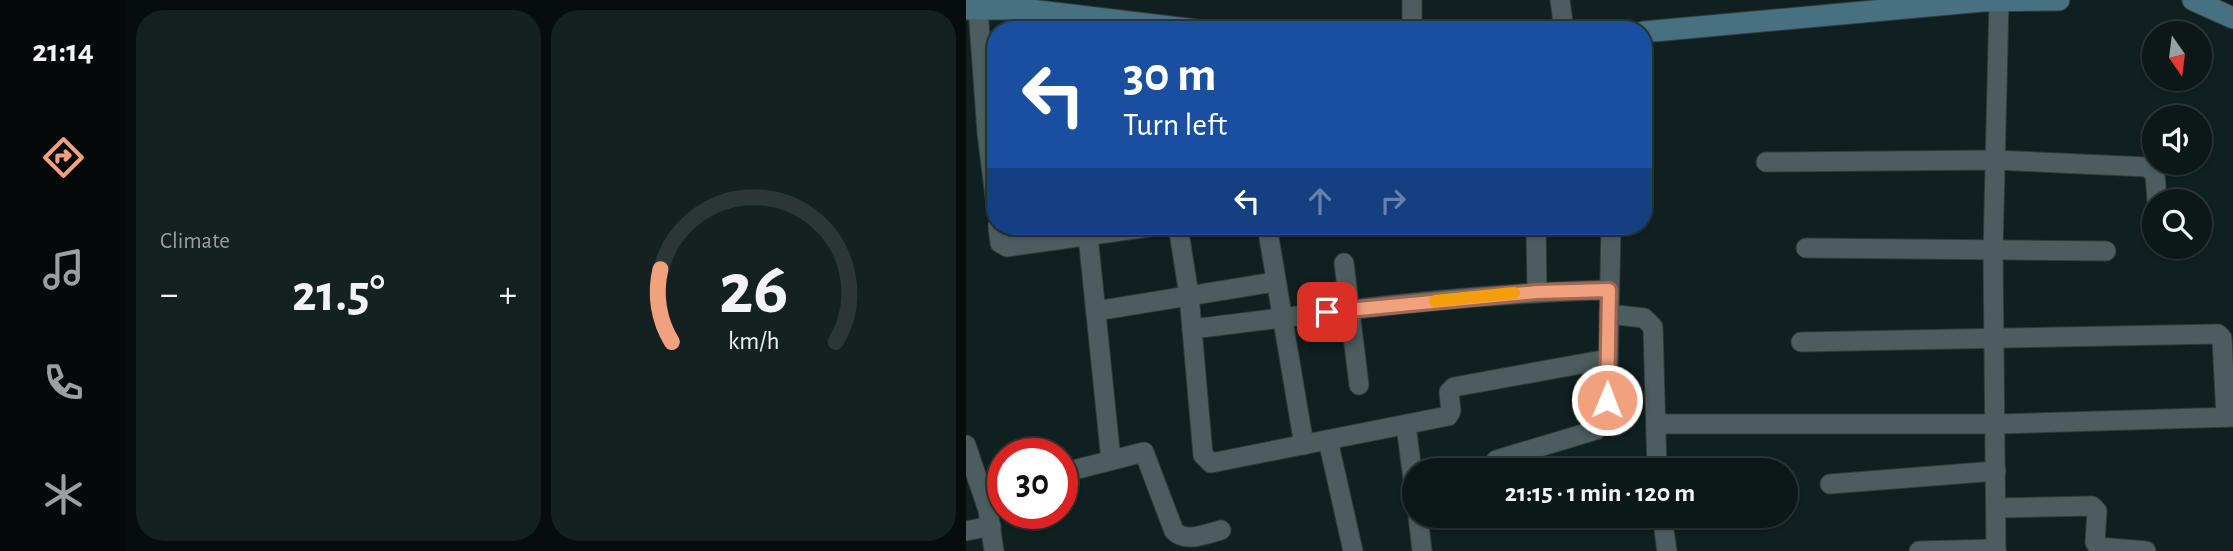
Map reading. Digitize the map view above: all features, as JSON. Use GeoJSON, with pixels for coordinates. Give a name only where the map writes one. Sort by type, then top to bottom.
{"type":"FeatureCollection","features":[{"type":"Feature","properties":{"kind":"main road"},"geometry":{"type":"LineString","coordinates":[[1652,31],[1874,6],[2059,0]]}},
{"type":"Feature","properties":{"kind":"main road"},"geometry":{"type":"LineString","coordinates":[[2193,0],[2233,18]]}},
{"type":"Feature","properties":{"kind":"main road"},"geometry":{"type":"LineString","coordinates":[[972,9],[1059,12],[1128,21]]}},
{"type":"Feature","properties":{"kind":"street"},"geometry":{"type":"LineString","coordinates":[[1412,0],[1412,21]]}},
{"type":"Feature","properties":{"kind":"street"},"geometry":{"type":"LineString","coordinates":[[1560,0],[1563,21]]}},
{"type":"Feature","properties":{"kind":"street"},"geometry":{"type":"LineString","coordinates":[[1919,551],[1996,550],[1994,160],[1989,1]]}},
{"type":"Feature","properties":{"kind":"street"},"geometry":{"type":"LineString","coordinates":[[972,9],[987,139]]}},
{"type":"Feature","properties":{"kind":"street"},"geometry":{"type":"LineString","coordinates":[[1766,162],[1994,160],[2147,167],[2155,174],[2156,189]]}},
{"type":"Feature","properties":{"kind":"street"},"geometry":{"type":"LineString","coordinates":[[999,235],[1000,243],[1007,247],[1095,235]]}},
{"type":"Feature","properties":{"kind":"street"},"geometry":{"type":"LineString","coordinates":[[1179,235],[1189,295],[1205,460],[1211,463],[1451,415],[1449,392],[1454,387],[1608,359]]}},
{"type":"Feature","properties":{"kind":"street"},"geometry":{"type":"LineString","coordinates":[[1269,235],[1280,318],[1304,445]]}},
{"type":"Feature","properties":{"kind":"street"},"geometry":{"type":"LineString","coordinates":[[1536,235],[1537,292]]}},
{"type":"Feature","properties":{"kind":"street"},"geometry":{"type":"LineString","coordinates":[[1502,458],[1603,427],[1607,421],[1611,235]]}},
{"type":"Feature","properties":{"kind":"street"},"geometry":{"type":"LineString","coordinates":[[1088,236],[1111,460]]}},
{"type":"Feature","properties":{"kind":"street"},"geometry":{"type":"LineString","coordinates":[[1806,248],[2106,251]]}},
{"type":"Feature","properties":{"kind":"street"},"geometry":{"type":"LineString","coordinates":[[1345,263],[1359,385]]}},
{"type":"Feature","properties":{"kind":"street"},"geometry":{"type":"LineString","coordinates":[[1096,312],[1275,282]]}},
{"type":"Feature","properties":{"kind":"street"},"geometry":{"type":"LineString","coordinates":[[1192,329],[1537,292],[1609,290]]}},
{"type":"Feature","properties":{"kind":"street"},"geometry":{"type":"LineString","coordinates":[[1609,314],[1644,318],[1653,327],[1657,458]]}},
{"type":"Feature","properties":{"kind":"street"},"geometry":{"type":"LineString","coordinates":[[1656,424],[1997,424],[2230,417],[2221,335],[1801,342]]}},
{"type":"Feature","properties":{"kind":"street"},"geometry":{"type":"LineString","coordinates":[[1406,425],[1410,458]]}},
{"type":"Feature","properties":{"kind":"street"},"geometry":{"type":"LineString","coordinates":[[1328,440],[1353,551]]}},
{"type":"Feature","properties":{"kind":"street"},"geometry":{"type":"LineString","coordinates":[[966,445],[971,476],[983,494],[987,512]]}},
{"type":"Feature","properties":{"kind":"street"},"geometry":{"type":"LineString","coordinates":[[1078,469],[1139,452],[1148,456],[1174,531],[1179,536],[1185,538],[1221,530]]}},
{"type":"Feature","properties":{"kind":"street"},"geometry":{"type":"LineString","coordinates":[[1830,484],[1996,471]]}},
{"type":"Feature","properties":{"kind":"street"},"geometry":{"type":"LineString","coordinates":[[983,494],[987,493]]}},
{"type":"Feature","properties":{"kind":"street"},"geometry":{"type":"LineString","coordinates":[[1996,508],[2092,506],[2096,511],[2095,542],[2098,547],[2146,551]]}},
{"type":"Feature","properties":{"kind":"street"},"geometry":{"type":"LineString","coordinates":[[966,531],[987,527]]}},
{"type":"Feature","properties":{"kind":"street"},"geometry":{"type":"LineString","coordinates":[[1419,528],[1422,551]]}},
{"type":"Feature","properties":{"kind":"street"},"geometry":{"type":"LineString","coordinates":[[1664,528],[1667,551]]}},
{"type":"Feature","properties":{"kind":"street"},"geometry":{"type":"LineString","coordinates":[[990,529],[994,551]]}},
{"type":"Feature","properties":{"kind":"slow traffic"},"geometry":{"type":"LineString","coordinates":[[1435,301],[1514,293]]}},
{"type":"Feature","properties":{"kind":"route"},"geometry":{"type":"LineString","coordinates":[[1327,312],[1537,292],[1609,290],[1607,400]]}}]}
